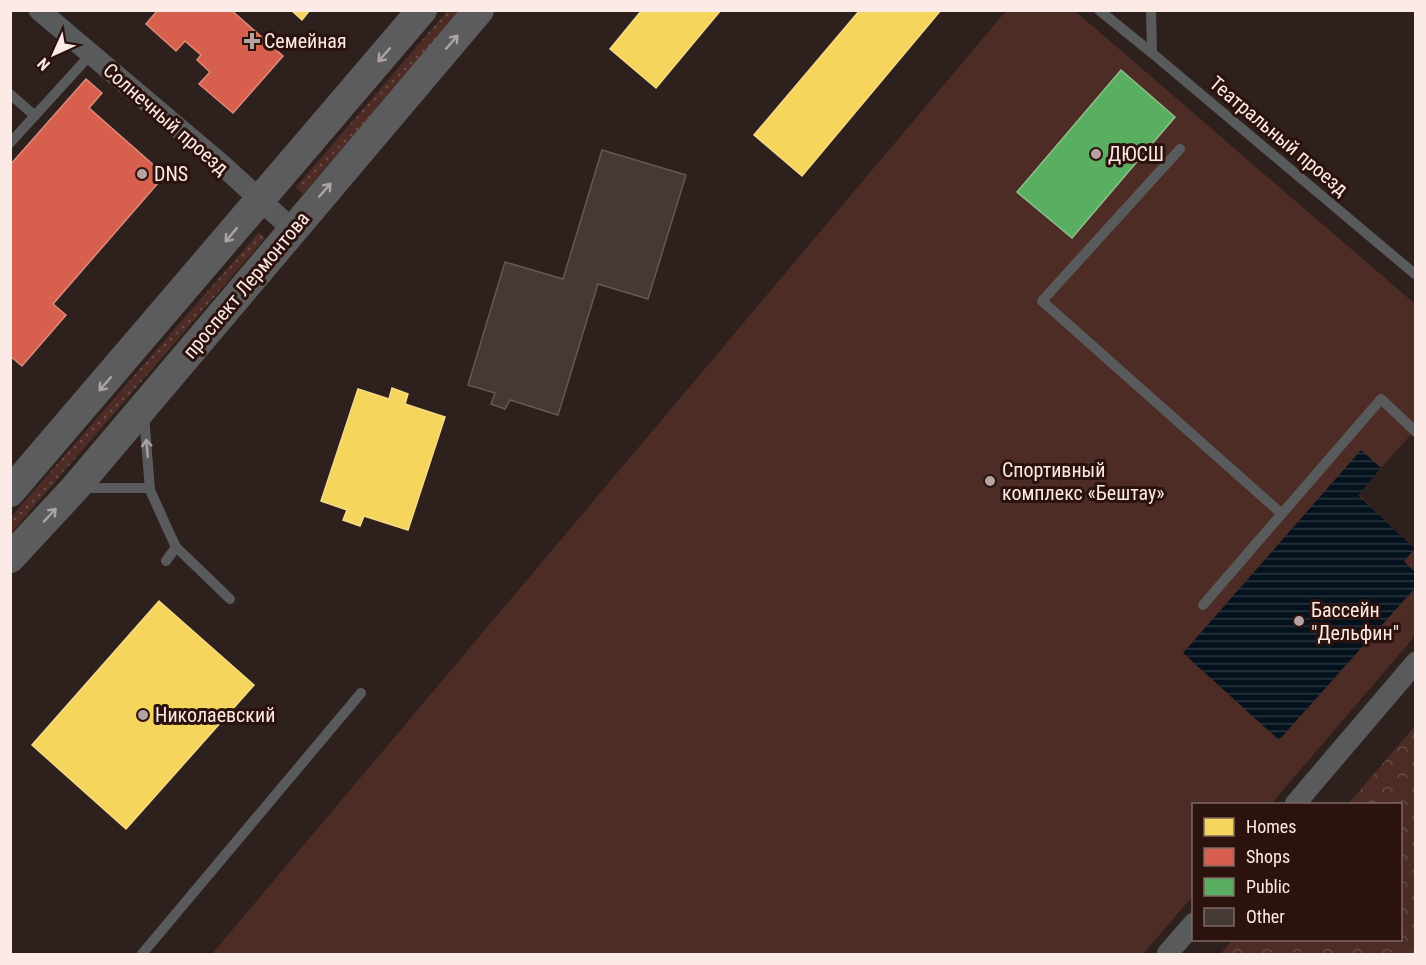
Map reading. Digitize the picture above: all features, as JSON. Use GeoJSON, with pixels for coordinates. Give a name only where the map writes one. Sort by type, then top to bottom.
{"type":"FeatureCollection","features":[{"type":"Feature","properties":{"kind":"street","name":"Солнечный проезд"},"geometry":{"type":"LineString","coordinates":[[39,10],[292,229]]}},
{"type":"Feature","properties":{"kind":"street"},"geometry":{"type":"LineString","coordinates":[[10,492],[422,10]]}},
{"type":"Feature","properties":{"kind":"street","name":"проспект Лермонтова"},"geometry":{"type":"LineString","coordinates":[[10,558],[75,488],[479,10]]}},
{"type":"Feature","properties":{"kind":"street"},"geometry":{"type":"LineString","coordinates":[[1296,803],[1416,662]]}},
{"type":"Feature","properties":{"kind":"street"},"geometry":{"type":"LineString","coordinates":[[1167,954],[1192,925]]}},
{"type":"Feature","properties":{"kind":"lane","name":"Театральный проезд"},"geometry":{"type":"LineString","coordinates":[[1099,10],[1416,274]]}},
{"type":"Feature","properties":{"kind":"lane"},"geometry":{"type":"LineString","coordinates":[[1151,10],[1152,53]]}},
{"type":"Feature","properties":{"kind":"lane"},"geometry":{"type":"LineString","coordinates":[[10,143],[91,54]]}},
{"type":"Feature","properties":{"kind":"lane"},"geometry":{"type":"LineString","coordinates":[[10,94],[35,116]]}},
{"type":"Feature","properties":{"kind":"lane"},"geometry":{"type":"LineString","coordinates":[[1180,149],[1042,301],[1282,514]]}},
{"type":"Feature","properties":{"kind":"lane"},"geometry":{"type":"LineString","coordinates":[[1203,605],[1382,399],[1416,432]]}},
{"type":"Feature","properties":{"kind":"lane"},"geometry":{"type":"LineString","coordinates":[[143,408],[150,488],[176,547],[230,599]]}},
{"type":"Feature","properties":{"kind":"lane"},"geometry":{"type":"LineString","coordinates":[[75,488],[150,488]]}},
{"type":"Feature","properties":{"kind":"lane"},"geometry":{"type":"LineString","coordinates":[[166,561],[176,547]]}},
{"type":"Feature","properties":{"kind":"lane"},"geometry":{"type":"LineString","coordinates":[[142,954],[361,693]]}},
{"type":"Feature","properties":{"kind":"green space"},"geometry":{"type":"Polygon","coordinates":[[[447,11],[460,11],[303,194],[296,187],[447,11]]]}},
{"type":"Feature","properties":{"kind":"green space","name":"Спортивный комплекс «Бештау»"},"geometry":{"type":"Polygon","coordinates":[[[1006,11],[1075,11],[1415,304],[1415,430],[1358,494],[1415,549],[1415,636],[1272,803],[1192,803],[1192,897],[1143,954],[212,954],[1006,11]]]}},
{"type":"Feature","properties":{"kind":"green space"},"geometry":{"type":"Polygon","coordinates":[[[259,232],[265,238],[11,533],[11,517],[259,232]]]}},
{"type":"Feature","properties":{"kind":"green space"},"geometry":{"type":"Polygon","coordinates":[[[1415,726],[1415,954],[1220,954],[1232,941],[1402,941],[1402,803],[1349,803],[1415,726]]]}},
{"type":"Feature","properties":{"kind":"water","name":"Бассейн \"Дельфин\""},"geometry":{"type":"Polygon","coordinates":[[[1361,450],[1381,468],[1358,495],[1415,549],[1404,561],[1415,572],[1415,588],[1279,740],[1183,653],[1361,450]]]}},
{"type":"Feature","properties":{"kind":"building: Homes"},"geometry":{"type":"Polygon","coordinates":[[[291,10],[310,10],[302,20],[291,10]]]}},
{"type":"Feature","properties":{"kind":"building: Homes"},"geometry":{"type":"Polygon","coordinates":[[[642,10],[721,10],[656,88],[610,49],[642,10]]]}},
{"type":"Feature","properties":{"kind":"building: Homes"},"geometry":{"type":"Polygon","coordinates":[[[860,10],[941,10],[802,176],[754,135],[860,10]]]}},
{"type":"Feature","properties":{"kind":"building: Homes"},"geometry":{"type":"Polygon","coordinates":[[[392,388],[408,394],[405,404],[445,417],[408,530],[364,516],[360,526],[343,520],[347,510],[321,501],[358,389],[389,399],[392,388]]]}},
{"type":"Feature","properties":{"kind":"building: Homes","name":"Николаевский"},"geometry":{"type":"Polygon","coordinates":[[[159,601],[254,685],[126,829],[32,745],[159,601]]]}},
{"type":"Feature","properties":{"kind":"building: Shops"},"geometry":{"type":"Polygon","coordinates":[[[158,10],[231,10],[283,56],[233,113],[199,84],[210,72],[197,60],[201,55],[185,41],[176,51],[146,24],[158,10]]]}},
{"type":"Feature","properties":{"kind":"building: Shops"},"geometry":{"type":"Polygon","coordinates":[[[86,79],[102,93],[89,108],[165,175],[53,304],[66,315],[22,366],[10,356],[10,165],[86,79]]]}},
{"type":"Feature","properties":{"kind":"building: Public","name":"ДЮСШ"},"geometry":{"type":"Polygon","coordinates":[[[1121,70],[1175,117],[1072,238],[1017,192],[1121,70]]]}},
{"type":"Feature","properties":{"kind":"building: Other"},"geometry":{"type":"Polygon","coordinates":[[[602,150],[686,175],[648,299],[598,284],[558,415],[510,400],[505,409],[491,404],[495,393],[468,385],[505,262],[563,279],[602,150]]]}},
{"type":"Feature","properties":{"kind":"place","name":"Семейная"},"geometry":{"type":"Point","coordinates":[252,41]}},
{"type":"Feature","properties":{"kind":"place","name":"ДЮСШ"},"geometry":{"type":"Point","coordinates":[1096,154]}},
{"type":"Feature","properties":{"kind":"place","name":"DNS"},"geometry":{"type":"Point","coordinates":[142,174]}},
{"type":"Feature","properties":{"kind":"place","name":"Спортивный комплекс «Бештау»"},"geometry":{"type":"Point","coordinates":[990,481]}},
{"type":"Feature","properties":{"kind":"place","name":"Бассейн \"Дельфин\""},"geometry":{"type":"Point","coordinates":[1299,621]}},
{"type":"Feature","properties":{"kind":"place","name":"Николаевский"},"geometry":{"type":"Point","coordinates":[143,715]}}]}
